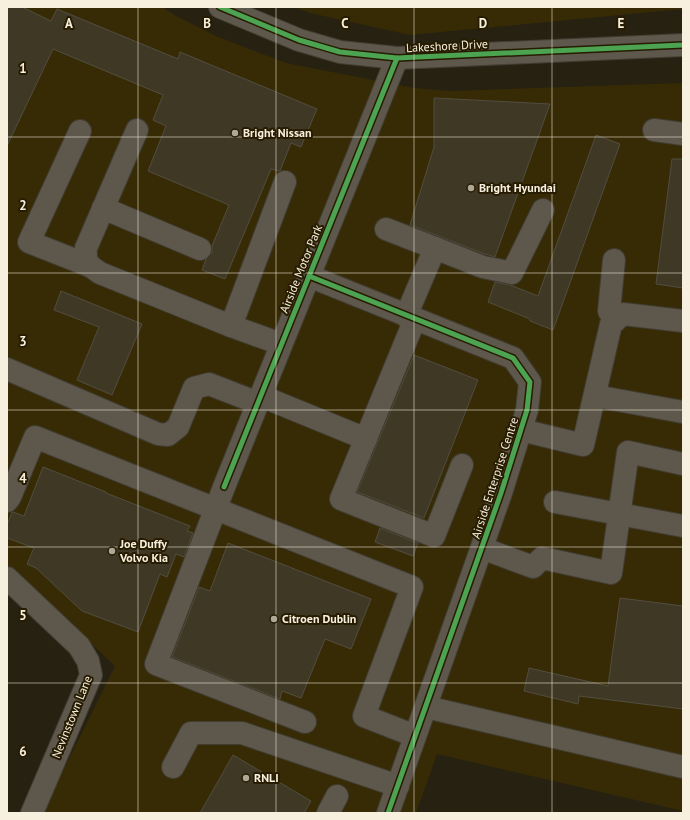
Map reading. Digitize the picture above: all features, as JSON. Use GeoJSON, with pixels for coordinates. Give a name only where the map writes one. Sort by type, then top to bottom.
{"type":"FeatureCollection","features":[{"type":"Feature","properties":{"kind":"street","name":"Lakeshore Drive"},"geometry":{"type":"LineString","coordinates":[[220,7],[299,40],[340,52],[396,58],[683,45]]}},
{"type":"Feature","properties":{"kind":"street","name":"Airside Motor Park"},"geometry":{"type":"LineString","coordinates":[[304,722],[156,664],[224,487],[396,58]]}},
{"type":"Feature","properties":{"kind":"street"},"geometry":{"type":"LineString","coordinates":[[90,266],[85,258],[86,248],[137,130]]}},
{"type":"Feature","properties":{"kind":"street"},"geometry":{"type":"LineString","coordinates":[[654,130],[683,134]]}},
{"type":"Feature","properties":{"kind":"street"},"geometry":{"type":"LineString","coordinates":[[80,131],[29,242],[90,266],[100,273],[231,326],[281,344]]}},
{"type":"Feature","properties":{"kind":"street"},"geometry":{"type":"LineString","coordinates":[[231,326],[285,182]]}},
{"type":"Feature","properties":{"kind":"street"},"geometry":{"type":"LineString","coordinates":[[103,208],[200,249]]}},
{"type":"Feature","properties":{"kind":"street"},"geometry":{"type":"LineString","coordinates":[[386,229],[483,267],[512,274],[543,210]]}},
{"type":"Feature","properties":{"kind":"street"},"geometry":{"type":"LineString","coordinates":[[435,248],[366,439],[341,499],[434,536],[462,465]]}},
{"type":"Feature","properties":{"kind":"street"},"geometry":{"type":"LineString","coordinates":[[614,260],[610,311],[615,321]]}},
{"type":"Feature","properties":{"kind":"street","name":"Airside Enterprise Centre"},"geometry":{"type":"LineString","coordinates":[[309,276],[513,358],[530,382],[527,410],[521,430],[482,548],[388,813]]}},
{"type":"Feature","properties":{"kind":"street"},"geometry":{"type":"LineString","coordinates":[[521,430],[583,445],[611,324],[623,314],[683,321]]}},
{"type":"Feature","properties":{"kind":"street"},"geometry":{"type":"LineString","coordinates":[[7,369],[158,434],[168,435],[178,427],[194,388],[209,384],[259,400],[366,439]]}},
{"type":"Feature","properties":{"kind":"street"},"geometry":{"type":"LineString","coordinates":[[595,396],[683,412]]}},
{"type":"Feature","properties":{"kind":"street"},"geometry":{"type":"LineString","coordinates":[[7,501],[35,437],[412,587],[364,716],[416,736]]}},
{"type":"Feature","properties":{"kind":"street"},"geometry":{"type":"LineString","coordinates":[[482,548],[533,567],[542,558],[611,573],[628,452],[683,464]]}},
{"type":"Feature","properties":{"kind":"street"},"geometry":{"type":"LineString","coordinates":[[555,502],[683,526]]}},
{"type":"Feature","properties":{"kind":"street","name":"Nevinstown Lane"},"geometry":{"type":"LineString","coordinates":[[7,578],[79,646],[88,661],[92,675],[32,813]]}},
{"type":"Feature","properties":{"kind":"street"},"geometry":{"type":"LineString","coordinates":[[426,707],[683,767]]}},
{"type":"Feature","properties":{"kind":"street"},"geometry":{"type":"LineString","coordinates":[[172,767],[191,733],[242,733],[398,786]]}},
{"type":"Feature","properties":{"kind":"shaded area"},"geometry":{"type":"Polygon","coordinates":[[[7,7],[162,7],[178,17],[218,37],[286,63],[414,88],[451,91],[683,83],[683,811],[437,754],[416,813],[42,813],[115,666],[7,564],[7,7]]]}},
{"type":"Feature","properties":{"kind":"shaded area"},"geometry":{"type":"Polygon","coordinates":[[[294,7],[683,7],[683,9],[410,35],[310,13],[294,7]]]}},
{"type":"Feature","properties":{"kind":"building"},"geometry":{"type":"Polygon","coordinates":[[[7,7],[22,7],[51,21],[57,9],[178,59],[180,52],[317,109],[301,147],[291,143],[280,171],[271,169],[225,279],[202,270],[206,259],[212,253],[212,246],[229,205],[148,171],[166,126],[153,120],[163,95],[53,49],[7,146],[7,7]]]}},
{"type":"Feature","properties":{"kind":"building","name":"Bright Hyundai"},"geometry":{"type":"Polygon","coordinates":[[[434,98],[550,104],[495,257],[410,225],[434,147],[434,98]]]}},
{"type":"Feature","properties":{"kind":"building"},"geometry":{"type":"Polygon","coordinates":[[[596,135],[620,144],[553,330],[488,302],[495,282],[510,285],[538,296],[596,135]]]}},
{"type":"Feature","properties":{"kind":"building"},"geometry":{"type":"Polygon","coordinates":[[[672,159],[683,159],[683,288],[656,284],[672,159]]]}},
{"type":"Feature","properties":{"kind":"building"},"geometry":{"type":"Polygon","coordinates":[[[61,291],[142,324],[112,395],[77,380],[99,327],[54,310],[61,291]]]}},
{"type":"Feature","properties":{"kind":"building"},"geometry":{"type":"Polygon","coordinates":[[[414,355],[478,380],[424,518],[357,492],[414,355]]]}},
{"type":"Feature","properties":{"kind":"building","name":"Joe Duffy Volvo Kia"},"geometry":{"type":"Polygon","coordinates":[[[43,467],[190,526],[187,531],[193,533],[184,557],[176,554],[167,577],[160,574],[138,632],[82,611],[36,568],[27,564],[34,548],[7,538],[7,525],[12,512],[24,516],[43,467]]]}},
{"type":"Feature","properties":{"kind":"building"},"geometry":{"type":"Polygon","coordinates":[[[380,528],[418,543],[413,556],[375,542],[380,528]]]}},
{"type":"Feature","properties":{"kind":"building","name":"Citroen Dublin"},"geometry":{"type":"Polygon","coordinates":[[[228,543],[371,599],[351,649],[325,639],[301,698],[282,691],[280,699],[172,657],[199,587],[210,591],[228,543]]]}},
{"type":"Feature","properties":{"kind":"building"},"geometry":{"type":"Polygon","coordinates":[[[620,598],[683,606],[683,709],[579,696],[578,704],[524,691],[529,668],[608,686],[620,598]]]}},
{"type":"Feature","properties":{"kind":"building","name":"RNLI"},"geometry":{"type":"Polygon","coordinates":[[[233,755],[311,801],[304,813],[200,813],[233,755]]]}},
{"type":"Feature","properties":{"kind":"cycle path"},"geometry":{"type":"LineString","coordinates":[[220,7],[299,40],[340,52],[397,58],[683,45]]}},
{"type":"Feature","properties":{"kind":"cycle path"},"geometry":{"type":"LineString","coordinates":[[224,487],[397,58]]}},
{"type":"Feature","properties":{"kind":"cycle path"},"geometry":{"type":"LineString","coordinates":[[309,276],[513,358],[530,382],[527,410],[501,493],[388,813]]}},
{"type":"Feature","properties":{"kind":"place","name":"Bright Nissan"},"geometry":{"type":"Point","coordinates":[235,133]}},
{"type":"Feature","properties":{"kind":"place","name":"Bright Hyundai"},"geometry":{"type":"Point","coordinates":[471,188]}},
{"type":"Feature","properties":{"kind":"place","name":"Joe Duffy Volvo Kia"},"geometry":{"type":"Point","coordinates":[112,551]}},
{"type":"Feature","properties":{"kind":"place","name":"Citroen Dublin"},"geometry":{"type":"Point","coordinates":[274,619]}},
{"type":"Feature","properties":{"kind":"place","name":"RNLI"},"geometry":{"type":"Point","coordinates":[246,778]}}]}
